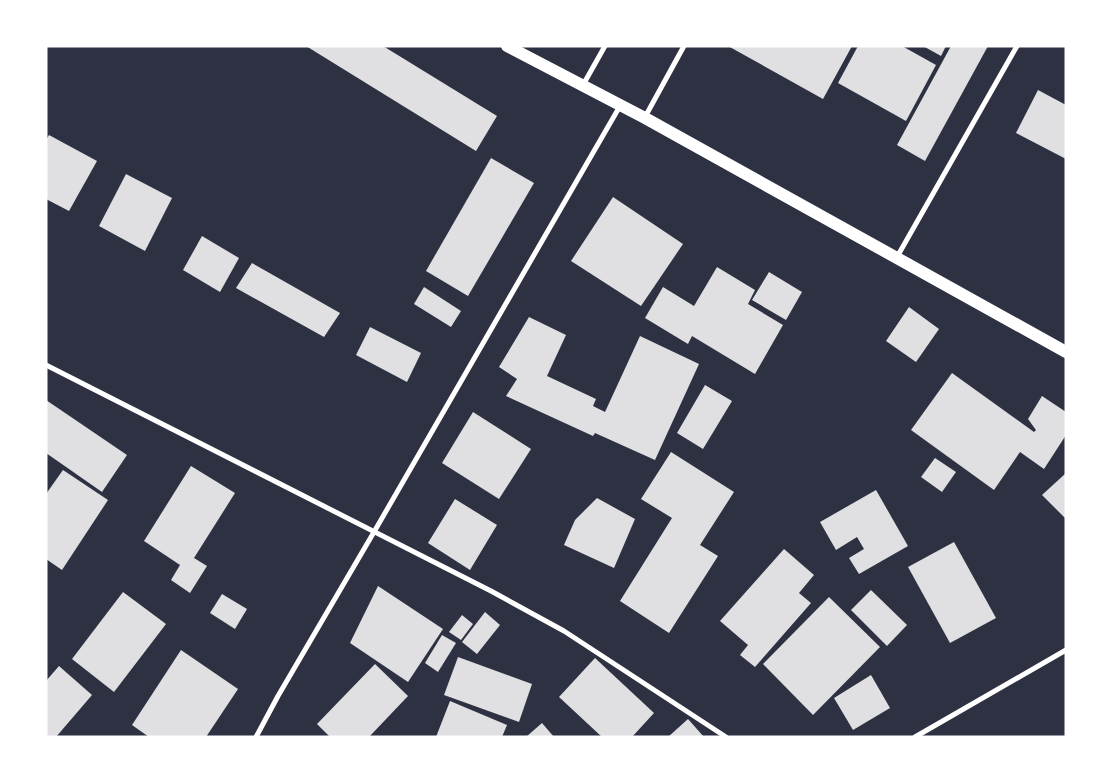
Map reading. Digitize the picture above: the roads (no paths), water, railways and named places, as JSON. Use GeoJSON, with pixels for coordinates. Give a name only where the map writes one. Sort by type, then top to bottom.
{"type":"FeatureCollection","features":[{"type":"Feature","properties":{"kind":"main road"},"geometry":{"type":"LineString","coordinates":[[507,46],[645,118],[1066,352]]}},
{"type":"Feature","properties":{"kind":"street"},"geometry":{"type":"LineString","coordinates":[[583,85],[605,46]]}},
{"type":"Feature","properties":{"kind":"street"},"geometry":{"type":"LineString","coordinates":[[645,118],[684,46]]}},
{"type":"Feature","properties":{"kind":"street"},"geometry":{"type":"LineString","coordinates":[[896,258],[1017,46]]}},
{"type":"Feature","properties":{"kind":"street"},"geometry":{"type":"LineString","coordinates":[[256,737],[620,106]]}},
{"type":"Feature","properties":{"kind":"street"},"geometry":{"type":"LineString","coordinates":[[46,365],[491,591],[564,631],[726,737]]}},
{"type":"Feature","properties":{"kind":"street"},"geometry":{"type":"LineString","coordinates":[[915,737],[1066,650]]}}]}
